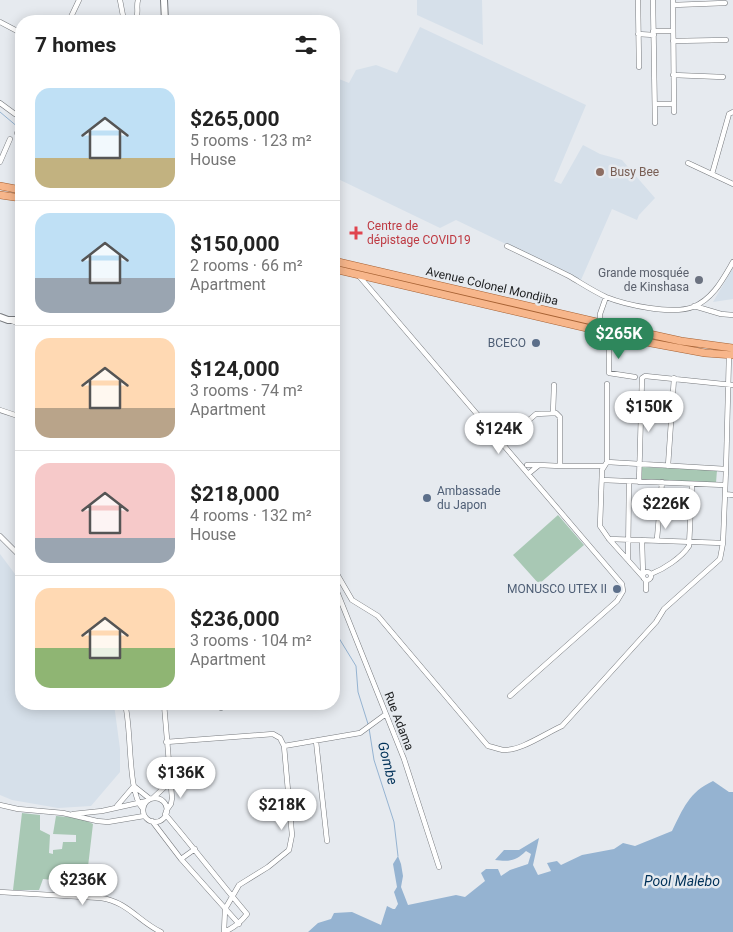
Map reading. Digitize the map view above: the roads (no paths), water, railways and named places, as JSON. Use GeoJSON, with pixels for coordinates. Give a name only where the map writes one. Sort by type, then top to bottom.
{"type":"FeatureCollection","features":[{"type":"Feature","properties":{"kind":"main road"},"geometry":{"type":"LineString","coordinates":[[164,0],[165,15]]}},
{"type":"Feature","properties":{"kind":"main road"},"geometry":{"type":"LineString","coordinates":[[0,186],[15,189]]}},
{"type":"Feature","properties":{"kind":"main road"},"geometry":{"type":"LineString","coordinates":[[0,196],[15,197]]}},
{"type":"Feature","properties":{"kind":"main road","name":"Avenue Colonel Mondjiba"},"geometry":{"type":"LineString","coordinates":[[340,263],[359,271]]}},
{"type":"Feature","properties":{"kind":"main road","name":"Avenue Colonel Mondjiba"},"geometry":{"type":"LineString","coordinates":[[340,269],[359,271],[552,315],[705,353],[732,353]]}},
{"type":"Feature","properties":{"kind":"main road","name":"Avenue Colonel Mondjiba"},"geometry":{"type":"LineString","coordinates":[[552,315],[600,323],[614,330]]}},
{"type":"Feature","properties":{"kind":"main road"},"geometry":{"type":"LineString","coordinates":[[0,317],[15,320]]}},
{"type":"Feature","properties":{"kind":"street"},"geometry":{"type":"LineString","coordinates":[[72,15],[79,0]]}},
{"type":"Feature","properties":{"kind":"street"},"geometry":{"type":"LineString","coordinates":[[120,0],[123,15]]}},
{"type":"Feature","properties":{"kind":"street"},"geometry":{"type":"LineString","coordinates":[[137,15],[138,0]]}},
{"type":"Feature","properties":{"kind":"street"},"geometry":{"type":"LineString","coordinates":[[638,0],[639,67]]}},
{"type":"Feature","properties":{"kind":"street"},"geometry":{"type":"LineString","coordinates":[[653,0],[655,123]]}},
{"type":"Feature","properties":{"kind":"street"},"geometry":{"type":"LineString","coordinates":[[674,112],[673,2],[725,3]]}},
{"type":"Feature","properties":{"kind":"street"},"geometry":{"type":"LineString","coordinates":[[0,22],[15,30]]}},
{"type":"Feature","properties":{"kind":"street"},"geometry":{"type":"LineString","coordinates":[[638,34],[673,31]]}},
{"type":"Feature","properties":{"kind":"street"},"geometry":{"type":"LineString","coordinates":[[673,41],[726,40]]}},
{"type":"Feature","properties":{"kind":"street"},"geometry":{"type":"LineString","coordinates":[[673,76],[723,76]]}},
{"type":"Feature","properties":{"kind":"street"},"geometry":{"type":"LineString","coordinates":[[0,103],[15,114]]}},
{"type":"Feature","properties":{"kind":"street"},"geometry":{"type":"LineString","coordinates":[[655,104],[674,104]]}},
{"type":"Feature","properties":{"kind":"street"},"geometry":{"type":"LineString","coordinates":[[712,174],[729,114],[733,112]]}},
{"type":"Feature","properties":{"kind":"street"},"geometry":{"type":"LineString","coordinates":[[0,162],[10,139]]}},
{"type":"Feature","properties":{"kind":"street"},"geometry":{"type":"LineString","coordinates":[[688,163],[733,184]]}},
{"type":"Feature","properties":{"kind":"street"},"geometry":{"type":"LineString","coordinates":[[507,246],[606,297],[652,308],[683,310],[694,306],[715,290],[733,262]]}},
{"type":"Feature","properties":{"kind":"street"},"geometry":{"type":"LineString","coordinates":[[359,271],[622,584],[623,591],[617,600],[510,696]]}},
{"type":"Feature","properties":{"kind":"street"},"geometry":{"type":"LineString","coordinates":[[600,323],[600,314],[606,297]]}},
{"type":"Feature","properties":{"kind":"street"},"geometry":{"type":"LineString","coordinates":[[694,306],[721,314],[733,315]]}},
{"type":"Feature","properties":{"kind":"street"},"geometry":{"type":"LineString","coordinates":[[8,320],[15,322]]}},
{"type":"Feature","properties":{"kind":"street"},"geometry":{"type":"LineString","coordinates":[[614,330],[609,350],[609,373],[635,377]]}},
{"type":"Feature","properties":{"kind":"street"},"geometry":{"type":"LineString","coordinates":[[340,579],[352,600],[378,616],[488,746],[505,750],[523,745],[562,726],[656,622],[664,609],[720,560],[723,543],[732,353]]}},
{"type":"Feature","properties":{"kind":"street"},"geometry":{"type":"LineString","coordinates":[[639,482],[642,378],[645,376],[674,378],[731,385]]}},
{"type":"Feature","properties":{"kind":"street"},"geometry":{"type":"LineString","coordinates":[[668,466],[674,378]]}},
{"type":"Feature","properties":{"kind":"street"},"geometry":{"type":"LineString","coordinates":[[607,384],[606,464],[602,470],[600,526],[644,577],[650,578],[651,574],[663,569],[686,551],[689,546],[692,484]]}},
{"type":"Feature","properties":{"kind":"street"},"geometry":{"type":"LineString","coordinates":[[553,413],[554,386]]}},
{"type":"Feature","properties":{"kind":"street"},"geometry":{"type":"LineString","coordinates":[[0,410],[15,415]]}},
{"type":"Feature","properties":{"kind":"street"},"geometry":{"type":"LineString","coordinates":[[507,439],[536,414],[553,413],[560,417],[560,466]]}},
{"type":"Feature","properties":{"kind":"street"},"geometry":{"type":"LineString","coordinates":[[527,465],[606,464],[726,469]]}},
{"type":"Feature","properties":{"kind":"street"},"geometry":{"type":"LineString","coordinates":[[528,474],[539,465]]}},
{"type":"Feature","properties":{"kind":"street"},"geometry":{"type":"LineString","coordinates":[[602,480],[725,485]]}},
{"type":"Feature","properties":{"kind":"street"},"geometry":{"type":"LineString","coordinates":[[628,560],[629,482]]}},
{"type":"Feature","properties":{"kind":"street"},"geometry":{"type":"LineString","coordinates":[[657,540],[662,482]]}},
{"type":"Feature","properties":{"kind":"street"},"geometry":{"type":"LineString","coordinates":[[725,494],[733,495]]}},
{"type":"Feature","properties":{"kind":"street"},"geometry":{"type":"LineString","coordinates":[[0,536],[15,551]]}},
{"type":"Feature","properties":{"kind":"street"},"geometry":{"type":"LineString","coordinates":[[609,538],[723,543]]}},
{"type":"Feature","properties":{"kind":"street"},"geometry":{"type":"LineString","coordinates":[[642,540],[646,590]]}},
{"type":"Feature","properties":{"kind":"street","name":"Rue Adama"},"geometry":{"type":"LineString","coordinates":[[340,599],[404,759],[439,867]]}},
{"type":"Feature","properties":{"kind":"street"},"geometry":{"type":"LineString","coordinates":[[126,710],[134,786],[144,816]]}},
{"type":"Feature","properties":{"kind":"street"},"geometry":{"type":"LineString","coordinates":[[152,821],[160,820],[171,804],[172,798],[164,710]]}},
{"type":"Feature","properties":{"kind":"street"},"geometry":{"type":"LineString","coordinates":[[284,746],[360,733],[386,714]]}},
{"type":"Feature","properties":{"kind":"street"},"geometry":{"type":"LineString","coordinates":[[166,742],[273,734],[280,738],[284,746],[292,835],[291,845],[289,850],[268,866],[238,885],[225,909],[224,932]]}},
{"type":"Feature","properties":{"kind":"street"},"geometry":{"type":"LineString","coordinates":[[316,741],[327,841]]}},
{"type":"Feature","properties":{"kind":"street"},"geometry":{"type":"LineString","coordinates":[[143,809],[150,799],[170,782]]}},
{"type":"Feature","properties":{"kind":"street"},"geometry":{"type":"LineString","coordinates":[[134,786],[150,799]]}},
{"type":"Feature","properties":{"kind":"street"},"geometry":{"type":"LineString","coordinates":[[117,806],[134,786]]}},
{"type":"Feature","properties":{"kind":"street"},"geometry":{"type":"LineString","coordinates":[[70,815],[102,811],[150,799],[162,801],[166,813],[247,914],[239,924],[224,932]]}},
{"type":"Feature","properties":{"kind":"street"},"geometry":{"type":"LineString","coordinates":[[0,805],[108,822],[144,816],[152,821],[181,859],[239,924]]}},
{"type":"Feature","properties":{"kind":"street"},"geometry":{"type":"LineString","coordinates":[[181,859],[195,848]]}},
{"type":"Feature","properties":{"kind":"street"},"geometry":{"type":"LineString","coordinates":[[0,892],[57,894],[113,900],[161,932]]}},
{"type":"Feature","properties":{"kind":"water","name":"Pool Malebo"},"geometry":{"type":"Polygon","coordinates":[[[713,781],[729,792],[733,792],[733,932],[308,932],[318,923],[331,919],[334,913],[352,912],[381,925],[387,906],[395,909],[398,904],[394,892],[397,887],[393,864],[398,856],[403,876],[401,887],[408,905],[456,895],[465,897],[485,881],[481,873],[486,869],[498,869],[501,876],[510,870],[528,864],[531,854],[526,851],[512,860],[495,860],[504,850],[519,850],[539,838],[533,865],[538,875],[551,871],[547,863],[557,861],[561,865],[582,855],[614,849],[623,843],[635,846],[672,831],[683,808],[692,796],[713,781]]]}},
{"type":"Feature","properties":{"kind":"waterway","name":"Gombe"},"geometry":{"type":"LineString","coordinates":[[0,112],[15,125]]}},
{"type":"Feature","properties":{"kind":"waterway","name":"Gombe"},"geometry":{"type":"LineString","coordinates":[[340,640],[356,666],[358,692],[368,724]]}},
{"type":"Feature","properties":{"kind":"waterway","name":"Gombe"},"geometry":{"type":"LineString","coordinates":[[369,728],[374,760],[394,822],[398,856]]}},
{"type":"Feature","properties":{"kind":"place","name":"Busy Bee"},"geometry":{"type":"Point","coordinates":[600,172]}},
{"type":"Feature","properties":{"kind":"place","name":"Centre de dépistage COVID19"},"geometry":{"type":"Point","coordinates":[356,233]}},
{"type":"Feature","properties":{"kind":"place","name":"Grande mosquée de Kinshasa"},"geometry":{"type":"Point","coordinates":[699,280]}},
{"type":"Feature","properties":{"kind":"place","name":"BCECO"},"geometry":{"type":"Point","coordinates":[536,343]}},
{"type":"Feature","properties":{"kind":"place","name":"Ambassade du Japon"},"geometry":{"type":"Point","coordinates":[427,498]}},
{"type":"Feature","properties":{"kind":"place","name":"MONUSCO UTEX II"},"geometry":{"type":"Point","coordinates":[617,589]}}]}
